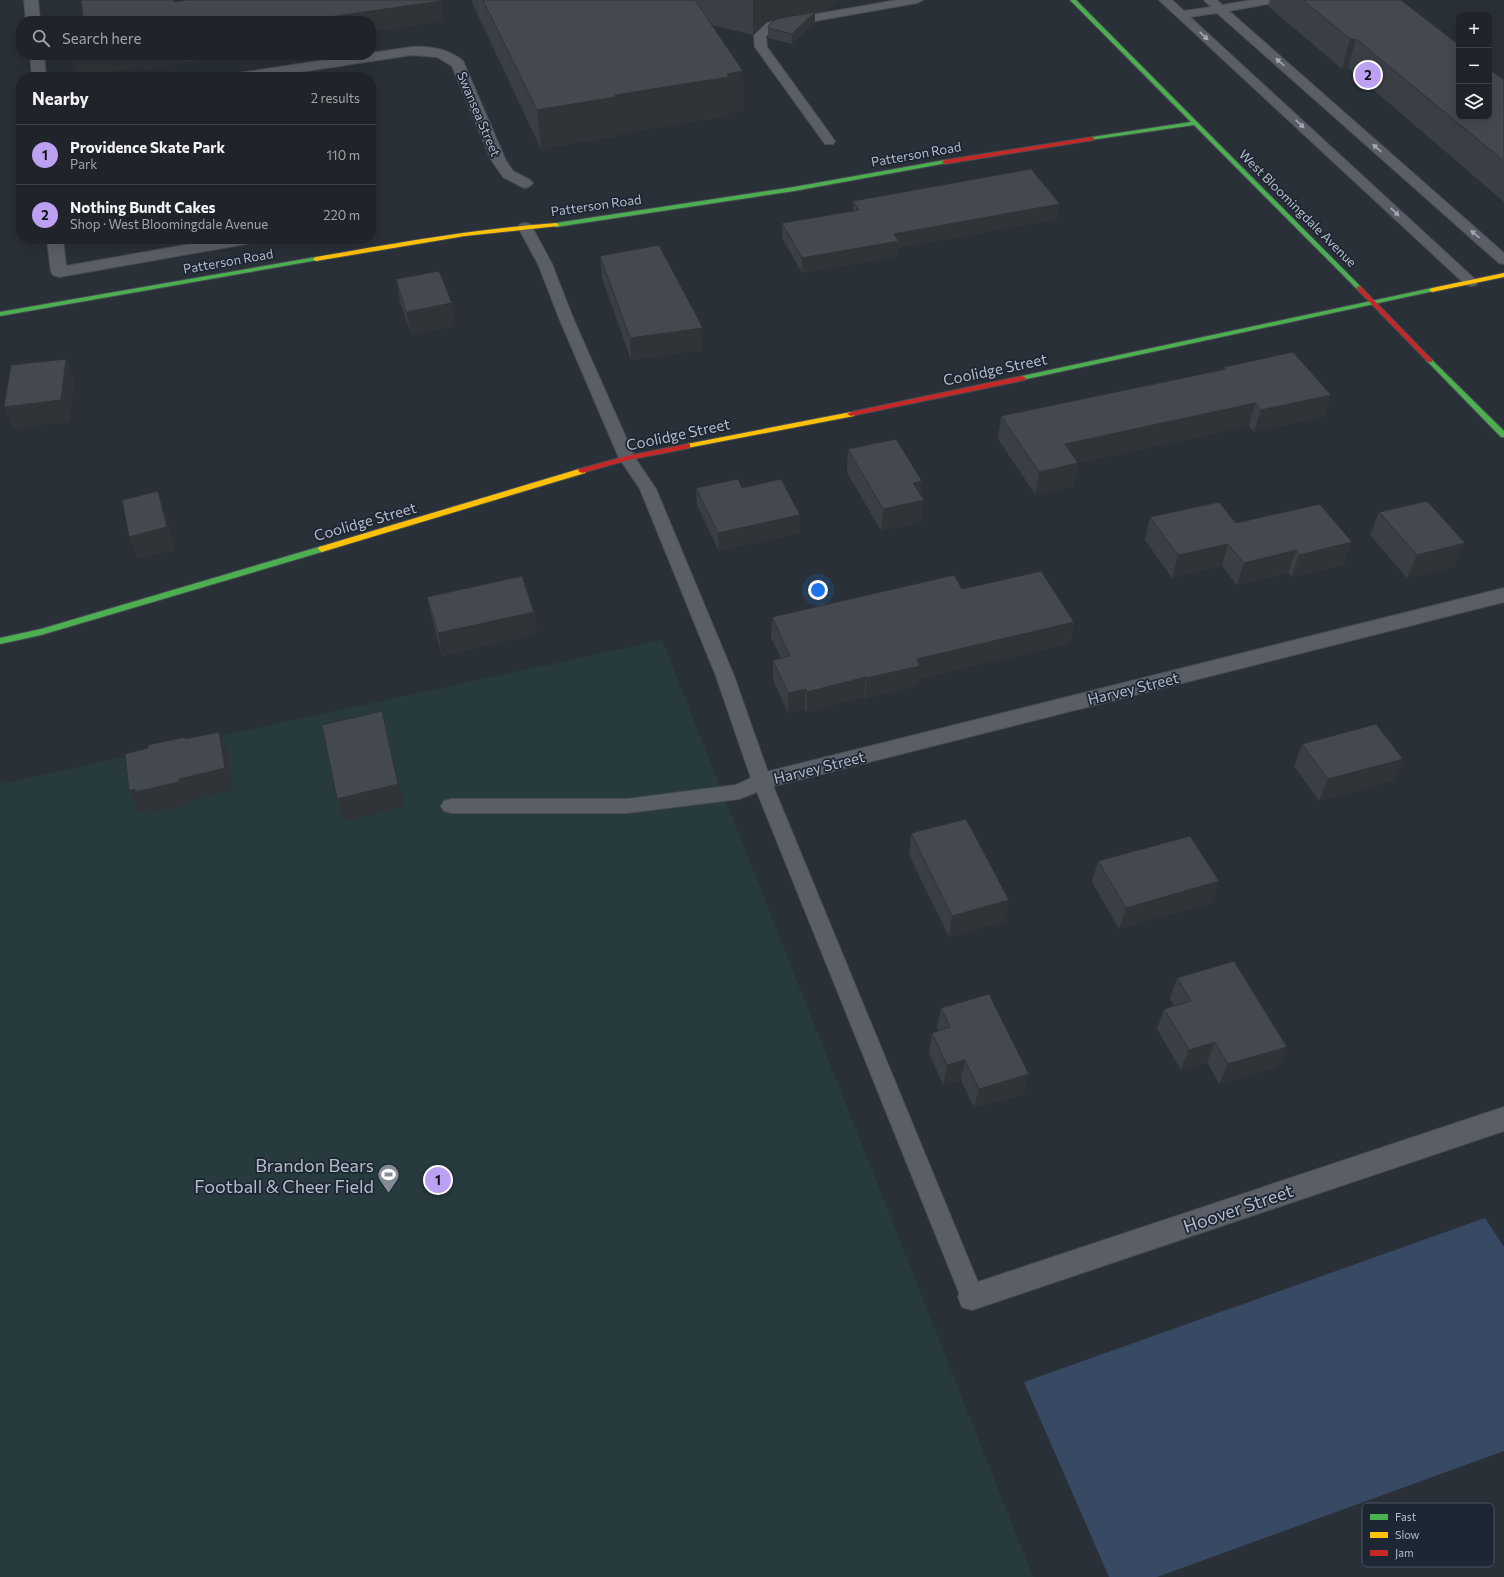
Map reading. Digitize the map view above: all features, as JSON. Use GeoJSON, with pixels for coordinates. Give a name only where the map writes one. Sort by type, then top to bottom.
{"type":"FeatureCollection","features":[{"type":"Feature","properties":{"kind":"street"},"geometry":{"type":"LineString","coordinates":[[31,0],[33,16]]}},
{"type":"Feature","properties":{"kind":"street","name":"West Bloomingdale Avenue"},"geometry":{"type":"LineString","coordinates":[[1073,0],[1504,435]]}},
{"type":"Feature","properties":{"kind":"street","name":"Swansea Street"},"geometry":{"type":"LineString","coordinates":[[376,57],[412,51],[426,51],[441,52],[451,58],[458,64],[499,161],[508,174],[525,183]]}},
{"type":"Feature","properties":{"kind":"street"},"geometry":{"type":"LineString","coordinates":[[37,60],[39,72]]}},
{"type":"Feature","properties":{"kind":"street","name":"Swansea Street"},"geometry":{"type":"LineString","coordinates":[[283,72],[357,60]]}},
{"type":"Feature","properties":{"kind":"street","name":"Patterson Road"},"geometry":{"type":"LineString","coordinates":[[0,314],[450,236],[525,227],[562,225],[779,192],[998,153],[1196,123]]}},
{"type":"Feature","properties":{"kind":"street"},"geometry":{"type":"LineString","coordinates":[[56,244],[59,272],[218,244]]}},
{"type":"Feature","properties":{"kind":"street","name":"Coolidge Street"},"geometry":{"type":"LineString","coordinates":[[0,641],[41,632],[627,458],[939,396],[1504,275]]}},
{"type":"Feature","properties":{"kind":"street","name":"Harvey Street"},"geometry":{"type":"LineString","coordinates":[[762,781],[1504,595]]}},
{"type":"Feature","properties":{"kind":"street","name":"Hoover Street"},"geometry":{"type":"LineString","coordinates":[[972,1297],[1504,1119]]}},
{"type":"Feature","properties":{"kind":"lane"},"geometry":{"type":"LineString","coordinates":[[829,141],[761,47],[760,35],[771,25],[917,0]]}},
{"type":"Feature","properties":{"kind":"lane"},"geometry":{"type":"LineString","coordinates":[[1165,0],[1471,282]]}},
{"type":"Feature","properties":{"kind":"lane"},"geometry":{"type":"LineString","coordinates":[[1210,0],[1504,260]]}},
{"type":"Feature","properties":{"kind":"lane"},"geometry":{"type":"LineString","coordinates":[[1181,15],[1274,0]]}},
{"type":"Feature","properties":{"kind":"lane"},"geometry":{"type":"LineString","coordinates":[[525,227],[545,264],[566,318],[627,458],[648,488],[725,676],[762,781],[972,1297]]}},
{"type":"Feature","properties":{"kind":"lane"},"geometry":{"type":"LineString","coordinates":[[451,806],[628,806],[739,792],[762,781]]}},
{"type":"Feature","properties":{"kind":"green space","name":"Brandon Bears Football & Cheer Field"},"geometry":{"type":"Polygon","coordinates":[[[662,640],[1033,1577],[0,1577],[0,784],[662,640]]]}},
{"type":"Feature","properties":{"kind":"water"},"geometry":{"type":"Polygon","coordinates":[[[1485,1218],[1504,1247],[1504,1451],[1157,1577],[1109,1577],[1024,1382],[1485,1218]]]}},
{"type":"Feature","properties":{"kind":"building"},"geometry":{"type":"Polygon","coordinates":[[[81,0],[174,0],[174,2],[187,0],[441,0],[337,16],[83,16],[81,0]]]}},
{"type":"Feature","properties":{"kind":"building"},"geometry":{"type":"Polygon","coordinates":[[[483,0],[695,0],[743,71],[727,74],[729,77],[615,95],[616,97],[537,110],[483,0]]]}},
{"type":"Feature","properties":{"kind":"building"},"geometry":{"type":"Polygon","coordinates":[[[1303,0],[1401,0],[1456,43],[1456,120],[1492,120],[1492,71],[1504,80],[1504,161],[1356,39],[1350,39],[1303,0]]]}},
{"type":"Feature","properties":{"kind":"building"},"geometry":{"type":"Polygon","coordinates":[[[815,12],[792,34],[768,28],[768,26],[776,19],[815,12]]]}},
{"type":"Feature","properties":{"kind":"building"},"geometry":{"type":"Polygon","coordinates":[[[1031,169],[1060,204],[894,234],[899,241],[802,258],[782,223],[859,210],[853,201],[1031,169]]]}},
{"type":"Feature","properties":{"kind":"building"},"geometry":{"type":"Polygon","coordinates":[[[659,245],[703,328],[630,338],[600,256],[659,245]]]}},
{"type":"Feature","properties":{"kind":"building"},"geometry":{"type":"Polygon","coordinates":[[[439,271],[452,303],[406,312],[396,279],[439,271]]]}},
{"type":"Feature","properties":{"kind":"building"},"geometry":{"type":"Polygon","coordinates":[[[1293,352],[1331,395],[1261,410],[1255,403],[1065,444],[1078,463],[1039,472],[1001,416],[1226,369],[1224,367],[1293,352]]]}},
{"type":"Feature","properties":{"kind":"building"},"geometry":{"type":"Polygon","coordinates":[[[66,359],[61,400],[4,407],[11,365],[66,359]]]}},
{"type":"Feature","properties":{"kind":"building"},"geometry":{"type":"Polygon","coordinates":[[[896,439],[922,481],[913,483],[924,500],[883,509],[848,449],[896,439]]]}},
{"type":"Feature","properties":{"kind":"building"},"geometry":{"type":"Polygon","coordinates":[[[738,479],[742,488],[781,479],[800,515],[718,533],[696,488],[738,479]]]}},
{"type":"Feature","properties":{"kind":"building"},"geometry":{"type":"Polygon","coordinates":[[[158,491],[167,527],[129,537],[122,500],[158,491]]]}},
{"type":"Feature","properties":{"kind":"building"},"geometry":{"type":"Polygon","coordinates":[[[1427,501],[1465,543],[1417,555],[1379,512],[1427,501]]]}},
{"type":"Feature","properties":{"kind":"building"},"geometry":{"type":"Polygon","coordinates":[[[1219,502],[1236,523],[1320,504],[1352,542],[1299,555],[1296,550],[1244,563],[1228,544],[1178,555],[1150,517],[1219,502]]]}},
{"type":"Feature","properties":{"kind":"building"},"geometry":{"type":"Polygon","coordinates":[[[1041,571],[1074,622],[917,659],[920,666],[866,677],[807,692],[806,689],[788,693],[773,660],[790,656],[772,617],[954,575],[962,589],[1041,571]]]}},
{"type":"Feature","properties":{"kind":"building"},"geometry":{"type":"Polygon","coordinates":[[[522,576],[534,612],[438,633],[427,597],[522,576]]]}},
{"type":"Feature","properties":{"kind":"building"},"geometry":{"type":"Polygon","coordinates":[[[382,711],[398,784],[337,799],[322,725],[382,711]]]}},
{"type":"Feature","properties":{"kind":"building"},"geometry":{"type":"Polygon","coordinates":[[[1376,724],[1403,759],[1328,779],[1302,744],[1376,724]]]}},
{"type":"Feature","properties":{"kind":"building"},"geometry":{"type":"Polygon","coordinates":[[[219,732],[225,768],[179,779],[179,782],[135,792],[135,789],[129,791],[125,754],[148,748],[148,745],[185,737],[185,739],[219,732]]]}},
{"type":"Feature","properties":{"kind":"building"},"geometry":{"type":"Polygon","coordinates":[[[966,819],[1009,900],[952,916],[911,833],[966,819]]]}},
{"type":"Feature","properties":{"kind":"building"},"geometry":{"type":"Polygon","coordinates":[[[1190,836],[1219,881],[1126,908],[1098,861],[1190,836]]]}},
{"type":"Feature","properties":{"kind":"building"},"geometry":{"type":"Polygon","coordinates":[[[1234,961],[1287,1047],[1228,1064],[1215,1042],[1189,1050],[1164,1009],[1191,1001],[1177,978],[1234,961]]]}},
{"type":"Feature","properties":{"kind":"building"},"geometry":{"type":"Polygon","coordinates":[[[989,994],[1029,1074],[979,1089],[965,1060],[947,1065],[932,1033],[950,1027],[941,1008],[989,994]]]}},
{"type":"Feature","properties":{"kind":"traffic: fast"},"geometry":{"type":"LineString","coordinates":[[1073,0],[1359,288]]}},
{"type":"Feature","properties":{"kind":"traffic: fast"},"geometry":{"type":"LineString","coordinates":[[1092,139],[1196,123]]}},
{"type":"Feature","properties":{"kind":"traffic: fast"},"geometry":{"type":"LineString","coordinates":[[556,225],[794,189],[945,162]]}},
{"type":"Feature","properties":{"kind":"traffic: fast"},"geometry":{"type":"LineString","coordinates":[[0,314],[316,259]]}},
{"type":"Feature","properties":{"kind":"traffic: fast"},"geometry":{"type":"LineString","coordinates":[[1022,378],[1432,290]]}},
{"type":"Feature","properties":{"kind":"traffic: fast"},"geometry":{"type":"LineString","coordinates":[[1430,361],[1504,435]]}},
{"type":"Feature","properties":{"kind":"traffic: fast"},"geometry":{"type":"LineString","coordinates":[[0,641],[41,632],[322,549]]}},
{"type":"Feature","properties":{"kind":"traffic: slow"},"geometry":{"type":"LineString","coordinates":[[316,259],[465,234],[556,225]]}},
{"type":"Feature","properties":{"kind":"traffic: slow"},"geometry":{"type":"LineString","coordinates":[[1432,290],[1504,275]]}},
{"type":"Feature","properties":{"kind":"traffic: slow"},"geometry":{"type":"LineString","coordinates":[[687,446],[851,414]]}},
{"type":"Feature","properties":{"kind":"traffic: slow"},"geometry":{"type":"LineString","coordinates":[[322,549],[582,471]]}},
{"type":"Feature","properties":{"kind":"traffic: jam"},"geometry":{"type":"LineString","coordinates":[[945,162],[1092,139]]}},
{"type":"Feature","properties":{"kind":"traffic: jam"},"geometry":{"type":"LineString","coordinates":[[1359,288],[1430,361]]}},
{"type":"Feature","properties":{"kind":"traffic: jam"},"geometry":{"type":"LineString","coordinates":[[851,414],[1022,378]]}},
{"type":"Feature","properties":{"kind":"traffic: jam"},"geometry":{"type":"LineString","coordinates":[[582,471],[627,458],[687,446]]}},
{"type":"Feature","properties":{"kind":"place","name":"Nothing Bundt Cakes"},"geometry":{"type":"Point","coordinates":[1368,75]}},
{"type":"Feature","properties":{"kind":"place","name":"Providence Skate Park"},"geometry":{"type":"Point","coordinates":[438,1180]}},
{"type":"Feature","properties":{"kind":"place","name":"Brandon Bears Football & Cheer Field"},"geometry":{"type":"Point","coordinates":[389,1194]}}]}
